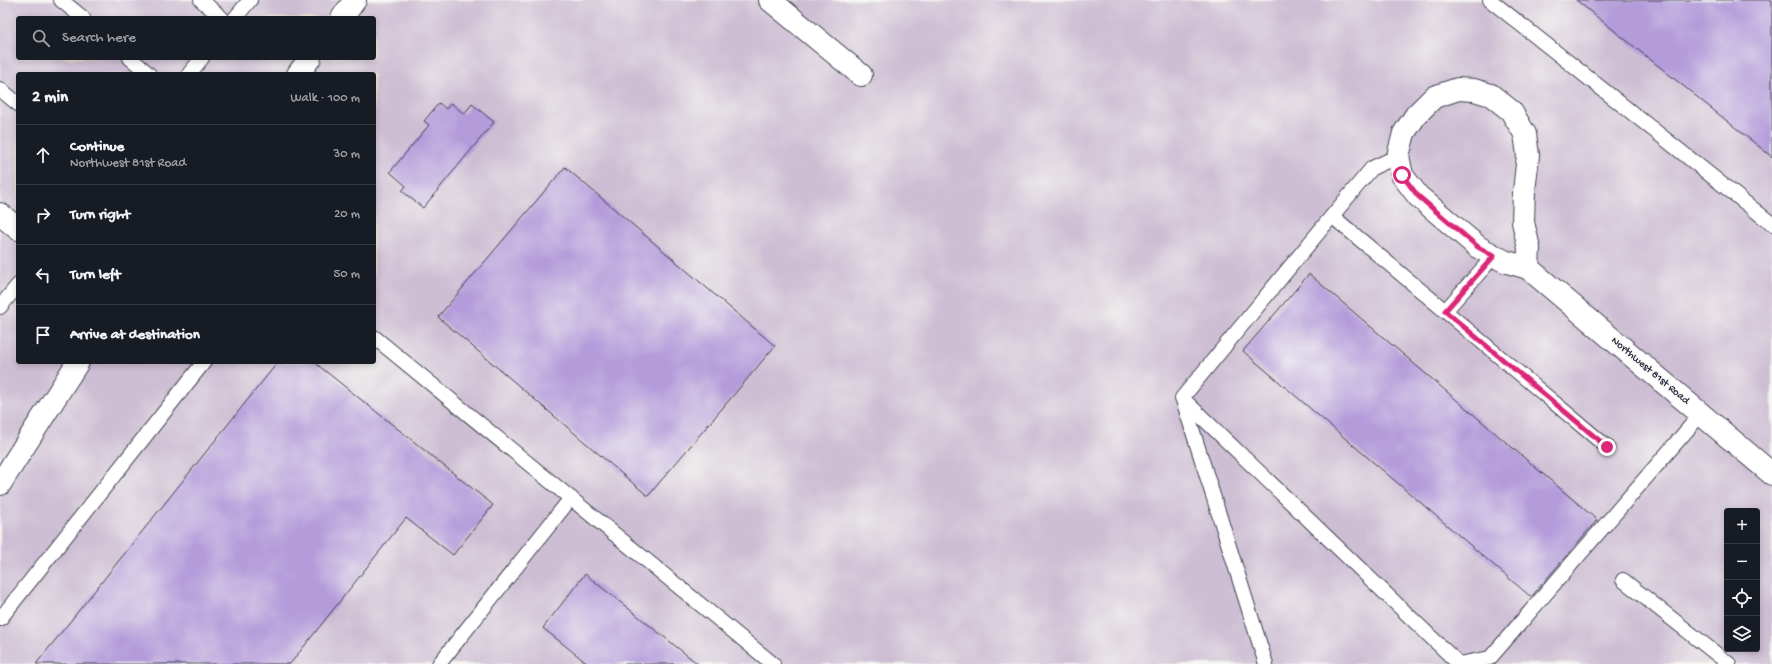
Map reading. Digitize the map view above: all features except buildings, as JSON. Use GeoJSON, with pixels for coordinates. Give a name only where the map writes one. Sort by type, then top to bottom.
{"type":"FeatureCollection","features":[{"type":"Feature","properties":{"kind":"street"},"geometry":{"type":"LineString","coordinates":[[343,16],[355,0]]}},
{"type":"Feature","properties":{"kind":"street"},"geometry":{"type":"LineString","coordinates":[[770,0],[861,75]]}},
{"type":"Feature","properties":{"kind":"street"},"geometry":{"type":"LineString","coordinates":[[300,72],[308,60]]}},
{"type":"Feature","properties":{"kind":"street","name":"Northwest 81st Road"},"geometry":{"type":"LineString","coordinates":[[1528,268],[1529,248],[1523,222],[1524,192],[1528,155],[1525,134],[1511,111],[1491,96],[1474,90],[1458,89],[1434,96],[1416,115],[1404,133],[1398,156],[1402,175],[1418,196],[1478,247],[1504,261],[1528,268],[1772,474]]}},
{"type":"Feature","properties":{"kind":"street"},"geometry":{"type":"LineString","coordinates":[[0,214],[16,227]]}},
{"type":"Feature","properties":{"kind":"street"},"geometry":{"type":"LineString","coordinates":[[0,484],[77,364]]}},
{"type":"Feature","properties":{"kind":"lane"},"geometry":{"type":"LineString","coordinates":[[62,0],[81,16]]}},
{"type":"Feature","properties":{"kind":"lane"},"geometry":{"type":"LineString","coordinates":[[201,0],[220,16]]}},
{"type":"Feature","properties":{"kind":"lane"},"geometry":{"type":"LineString","coordinates":[[237,16],[250,0]]}},
{"type":"Feature","properties":{"kind":"lane"},"geometry":{"type":"LineString","coordinates":[[1490,0],[1772,224]]}},
{"type":"Feature","properties":{"kind":"lane"},"geometry":{"type":"LineString","coordinates":[[132,60],[147,72]]}},
{"type":"Feature","properties":{"kind":"lane"},"geometry":{"type":"LineString","coordinates":[[191,72],[200,60]]}},
{"type":"Feature","properties":{"kind":"lane"},"geometry":{"type":"LineString","coordinates":[[0,89],[16,102]]}},
{"type":"Feature","properties":{"kind":"lane"},"geometry":{"type":"LineString","coordinates":[[1182,398],[1372,168],[1398,156]]}},
{"type":"Feature","properties":{"kind":"lane"},"geometry":{"type":"LineString","coordinates":[[1332,216],[1607,447]]}},
{"type":"Feature","properties":{"kind":"lane"},"geometry":{"type":"LineString","coordinates":[[1445,311],[1494,256]]}},
{"type":"Feature","properties":{"kind":"lane"},"geometry":{"type":"LineString","coordinates":[[0,307],[16,287]]}},
{"type":"Feature","properties":{"kind":"lane"},"geometry":{"type":"LineString","coordinates":[[376,339],[773,664]]}},
{"type":"Feature","properties":{"kind":"lane"},"geometry":{"type":"LineString","coordinates":[[0,619],[202,364]]}},
{"type":"Feature","properties":{"kind":"lane"},"geometry":{"type":"LineString","coordinates":[[1182,398],[1266,664]]}},
{"type":"Feature","properties":{"kind":"lane"},"geometry":{"type":"LineString","coordinates":[[1182,398],[1459,664],[1490,658],[1701,414]]}},
{"type":"Feature","properties":{"kind":"lane"},"geometry":{"type":"LineString","coordinates":[[439,664],[571,498]]}},
{"type":"Feature","properties":{"kind":"lane"},"geometry":{"type":"LineString","coordinates":[[1623,580],[1729,664]]}},
{"type":"Feature","properties":{"kind":"shaded area"},"geometry":{"type":"Polygon","coordinates":[[[0,0],[1772,0],[1772,664],[0,664],[0,0]]]}},
{"type":"Feature","properties":{"kind":"route"},"geometry":{"type":"LineString","coordinates":[[1402,175],[1418,196],[1478,247],[1494,256],[1445,311],[1607,447]]}}]}
